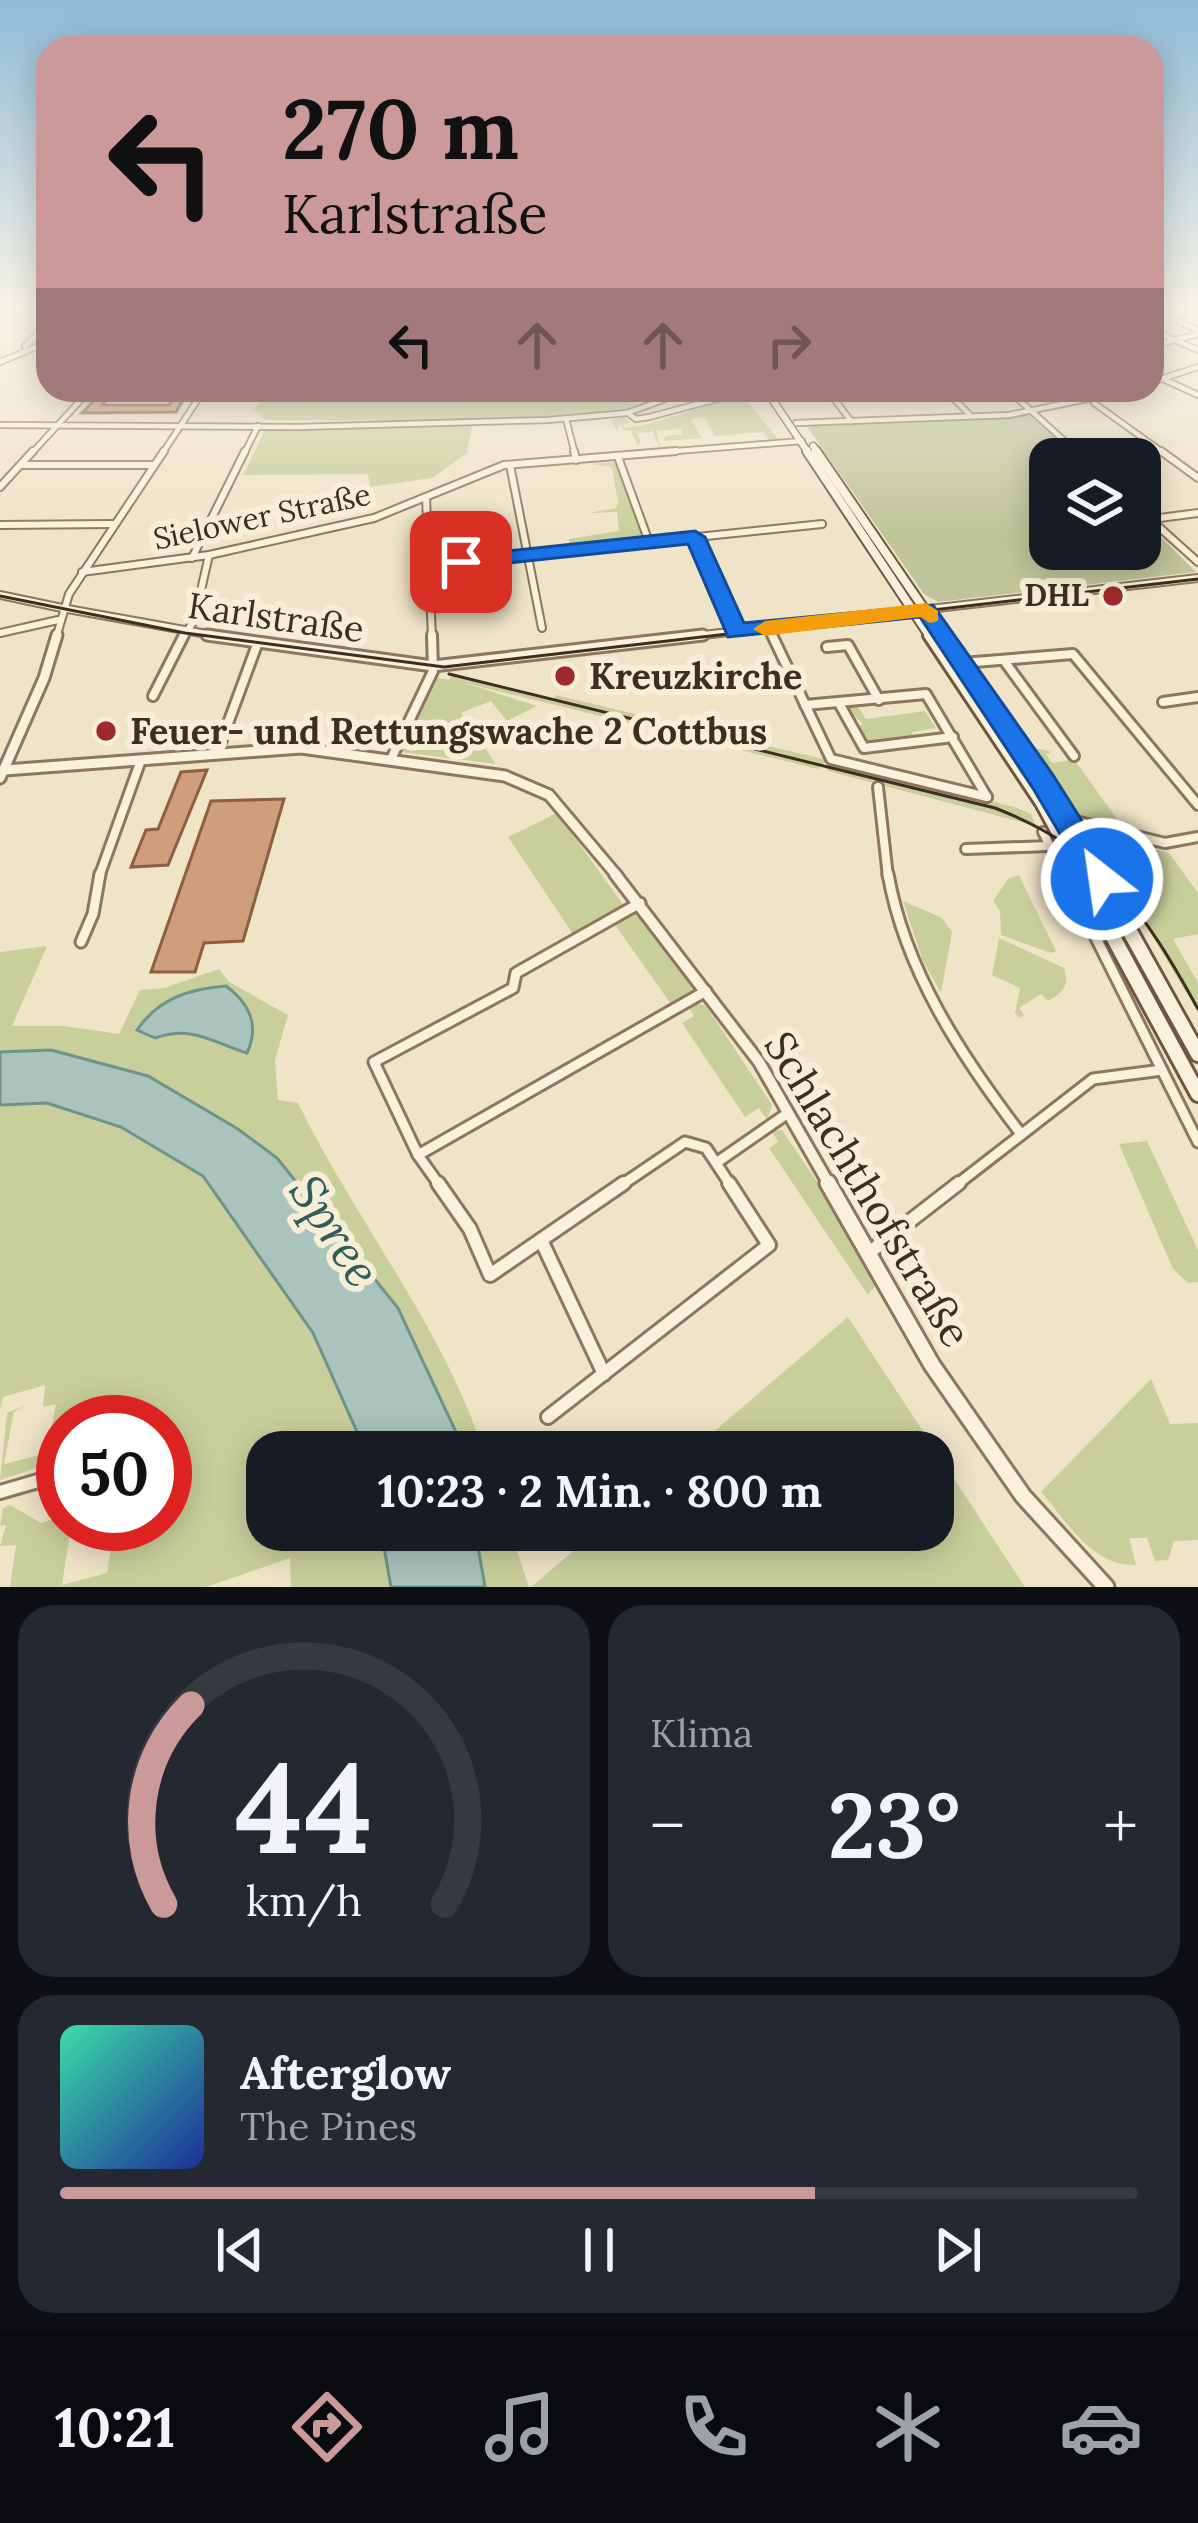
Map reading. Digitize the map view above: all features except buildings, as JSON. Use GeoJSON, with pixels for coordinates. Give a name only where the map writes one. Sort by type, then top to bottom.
{"type":"FeatureCollection","features":[{"type":"Feature","properties":{"kind":"main road"},"geometry":{"type":"LineString","coordinates":[[777,402],[1067,819],[1198,1054]]}},
{"type":"Feature","properties":{"kind":"main road"},"geometry":{"type":"LineString","coordinates":[[779,402],[919,610],[1046,812],[1198,1094]]}},
{"type":"Feature","properties":{"kind":"main road"},"geometry":{"type":"LineString","coordinates":[[1046,812],[1067,819]]}},
{"type":"Feature","properties":{"kind":"street"},"geometry":{"type":"LineString","coordinates":[[0,488],[79,402]]}},
{"type":"Feature","properties":{"kind":"street"},"geometry":{"type":"LineString","coordinates":[[2,773],[44,679],[62,608],[112,524],[196,402]]}},
{"type":"Feature","properties":{"kind":"street"},"geometry":{"type":"LineString","coordinates":[[232,424],[255,429],[566,419],[628,413],[658,402]]}},
{"type":"Feature","properties":{"kind":"street"},"geometry":{"type":"LineString","coordinates":[[628,413],[636,419],[647,418],[692,402]]}},
{"type":"Feature","properties":{"kind":"street"},"geometry":{"type":"LineString","coordinates":[[836,402],[851,421]]}},
{"type":"Feature","properties":{"kind":"street"},"geometry":{"type":"LineString","coordinates":[[957,402],[970,415]]}},
{"type":"Feature","properties":{"kind":"street"},"geometry":{"type":"LineString","coordinates":[[1021,402],[1060,438]]}},
{"type":"Feature","properties":{"kind":"street"},"geometry":{"type":"LineString","coordinates":[[796,423],[1031,412],[1097,402]]}},
{"type":"Feature","properties":{"kind":"street"},"geometry":{"type":"LineString","coordinates":[[1094,403],[1198,478]]}},
{"type":"Feature","properties":{"kind":"street"},"geometry":{"type":"LineString","coordinates":[[566,419],[576,460]]}},
{"type":"Feature","properties":{"kind":"street"},"geometry":{"type":"LineString","coordinates":[[0,425],[291,420],[340,424]]}},
{"type":"Feature","properties":{"kind":"street"},"geometry":{"type":"LineString","coordinates":[[192,558],[255,429]]}},
{"type":"Feature","properties":{"kind":"street","name":"Sielower Straße"},"geometry":{"type":"LineString","coordinates":[[81,572],[209,555],[374,518],[510,465],[802,441]]}},
{"type":"Feature","properties":{"kind":"street"},"geometry":{"type":"LineString","coordinates":[[618,457],[650,542]]}},
{"type":"Feature","properties":{"kind":"street"},"geometry":{"type":"LineString","coordinates":[[21,465],[153,465]]}},
{"type":"Feature","properties":{"kind":"street"},"geometry":{"type":"LineString","coordinates":[[510,465],[542,628]]}},
{"type":"Feature","properties":{"kind":"street"},"geometry":{"type":"LineString","coordinates":[[391,759],[433,666],[426,497]]}},
{"type":"Feature","properties":{"kind":"street"},"geometry":{"type":"LineString","coordinates":[[1161,518],[1198,513]]}},
{"type":"Feature","properties":{"kind":"street"},"geometry":{"type":"LineString","coordinates":[[0,525],[112,524]]}},
{"type":"Feature","properties":{"kind":"street"},"geometry":{"type":"LineString","coordinates":[[429,565],[822,524]]}},
{"type":"Feature","properties":{"kind":"street"},"geometry":{"type":"LineString","coordinates":[[1161,528],[1198,562]]}},
{"type":"Feature","properties":{"kind":"street"},"geometry":{"type":"LineString","coordinates":[[695,537],[736,632]]}},
{"type":"Feature","properties":{"kind":"street"},"geometry":{"type":"LineString","coordinates":[[153,696],[194,621],[209,555]]}},
{"type":"Feature","properties":{"kind":"street","name":"Karlstraße"},"geometry":{"type":"LineString","coordinates":[[62,608],[186,632],[433,666],[1198,578]]}},
{"type":"Feature","properties":{"kind":"street"},"geometry":{"type":"LineString","coordinates":[[0,595],[62,608]]}},
{"type":"Feature","properties":{"kind":"street"},"geometry":{"type":"LineString","coordinates":[[0,633],[58,620]]}},
{"type":"Feature","properties":{"kind":"street"},"geometry":{"type":"LineString","coordinates":[[769,628],[805,705],[831,759],[987,797],[926,694],[805,705]]}},
{"type":"Feature","properties":{"kind":"street"},"geometry":{"type":"LineString","coordinates":[[217,753],[258,642]]}},
{"type":"Feature","properties":{"kind":"street"},"geometry":{"type":"LineString","coordinates":[[827,647],[848,645],[879,700]]}},
{"type":"Feature","properties":{"kind":"street"},"geometry":{"type":"LineString","coordinates":[[962,663],[1073,654],[1198,805]]}},
{"type":"Feature","properties":{"kind":"street"},"geometry":{"type":"LineString","coordinates":[[1004,661],[1074,756]]}},
{"type":"Feature","properties":{"kind":"street"},"geometry":{"type":"LineString","coordinates":[[1162,702],[1198,697]]}},
{"type":"Feature","properties":{"kind":"street"},"geometry":{"type":"LineString","coordinates":[[840,705],[864,748],[861,766]]}},
{"type":"Feature","properties":{"kind":"street"},"geometry":{"type":"LineString","coordinates":[[864,748],[952,737]]}},
{"type":"Feature","properties":{"kind":"street","name":"Schlachthofstraße"},"geometry":{"type":"LineString","coordinates":[[2,773],[301,748],[520,781],[549,795],[640,903],[789,1112],[932,1365],[1000,1464],[1042,1520],[1106,1587]]}},
{"type":"Feature","properties":{"kind":"street"},"geometry":{"type":"LineString","coordinates":[[81,942],[93,914],[103,856],[141,758]]}},
{"type":"Feature","properties":{"kind":"street"},"geometry":{"type":"LineString","coordinates":[[878,787],[884,867],[914,959],[970,1066],[1021,1134]]}},
{"type":"Feature","properties":{"kind":"street"},"geometry":{"type":"LineString","coordinates":[[1067,819],[1165,843],[1198,838]]}},
{"type":"Feature","properties":{"kind":"street"},"geometry":{"type":"LineString","coordinates":[[1043,832],[1198,1142]]}},
{"type":"Feature","properties":{"kind":"street"},"geometry":{"type":"LineString","coordinates":[[966,849],[1049,846]]}},
{"type":"Feature","properties":{"kind":"street"},"geometry":{"type":"LineString","coordinates":[[548,1417],[770,1245],[706,1148],[685,1142],[490,1275],[470,1229],[418,1155],[374,1062],[513,988],[516,973],[640,903]]}},
{"type":"Feature","properties":{"kind":"street"},"geometry":{"type":"LineString","coordinates":[[418,1155],[706,991]]}},
{"type":"Feature","properties":{"kind":"street"},"geometry":{"type":"LineString","coordinates":[[867,1255],[1094,1079],[1162,1070]]}},
{"type":"Feature","properties":{"kind":"street"},"geometry":{"type":"LineString","coordinates":[[716,1163],[789,1112]]}},
{"type":"Feature","properties":{"kind":"street"},"geometry":{"type":"LineString","coordinates":[[541,1240],[604,1373]]}},
{"type":"Feature","properties":{"kind":"street"},"geometry":{"type":"LineString","coordinates":[[0,1492],[36,1482]]}},
{"type":"Feature","properties":{"kind":"green space"},"geometry":{"type":"Polygon","coordinates":[[[259,402],[641,402],[625,410],[648,403],[631,410],[483,421],[265,420],[254,409],[259,402]]]}},
{"type":"Feature","properties":{"kind":"green space"},"geometry":{"type":"Polygon","coordinates":[[[721,402],[750,402],[778,439],[769,440],[763,432],[715,436],[704,417],[691,419],[702,438],[663,441],[666,436],[683,434],[681,429],[656,431],[661,450],[651,428],[651,432],[637,433],[641,444],[637,445],[631,430],[624,430],[619,422],[618,432],[610,420],[625,417],[630,423],[623,424],[624,428],[721,402]]]}},
{"type":"Feature","properties":{"kind":"green space"},"geometry":{"type":"Polygon","coordinates":[[[1028,414],[1055,438],[1029,438],[1029,570],[1161,570],[1161,537],[1196,572],[938,602],[924,594],[806,425],[1028,414]]]}},
{"type":"Feature","properties":{"kind":"green space"},"geometry":{"type":"Polygon","coordinates":[[[472,426],[467,453],[432,478],[370,487],[368,474],[243,475],[266,428],[472,426]]]}},
{"type":"Feature","properties":{"kind":"green space"},"geometry":{"type":"Polygon","coordinates":[[[617,462],[643,537],[569,544],[569,539],[619,531],[617,512],[589,513],[616,508],[618,503],[612,467],[590,464],[617,462]]]}},
{"type":"Feature","properties":{"kind":"green space"},"geometry":{"type":"Polygon","coordinates":[[[451,676],[553,701],[556,695],[827,760],[818,769],[465,683],[537,706],[507,721],[491,701],[461,713],[496,764],[401,752],[436,677],[449,680],[451,676]]]}},
{"type":"Feature","properties":{"kind":"green space"},"geometry":{"type":"Polygon","coordinates":[[[858,707],[866,719],[925,711],[936,728],[912,732],[913,740],[867,746],[856,726],[863,724],[846,708],[858,707]]]}},
{"type":"Feature","properties":{"kind":"green space"},"geometry":{"type":"Polygon","coordinates":[[[1060,740],[1125,830],[1081,819],[1034,748],[1052,752],[1046,754],[1052,763],[1070,760],[1054,744],[1060,740]]]}},
{"type":"Feature","properties":{"kind":"green space"},"geometry":{"type":"Polygon","coordinates":[[[833,762],[1014,807],[1031,814],[1036,826],[828,771],[825,768],[833,762]]]}},
{"type":"Feature","properties":{"kind":"green space"},"geometry":{"type":"Polygon","coordinates":[[[557,813],[624,906],[573,934],[508,837],[557,813]]]}},
{"type":"Feature","properties":{"kind":"green space"},"geometry":{"type":"Polygon","coordinates":[[[1091,834],[1169,853],[1198,893],[1198,934],[1173,939],[1198,983],[1198,1012],[1091,834]]]}},
{"type":"Feature","properties":{"kind":"green space"},"geometry":{"type":"Polygon","coordinates":[[[1019,875],[1056,951],[1001,935],[1000,911],[993,901],[1008,879],[1019,875]]]}},
{"type":"Feature","properties":{"kind":"green space"},"geometry":{"type":"Polygon","coordinates":[[[903,901],[942,918],[952,932],[941,993],[923,961],[903,901]]]}},
{"type":"Feature","properties":{"kind":"green space"},"geometry":{"type":"Polygon","coordinates":[[[637,908],[693,984],[694,990],[671,1004],[613,922],[637,908]]]}},
{"type":"Feature","properties":{"kind":"green space"},"geometry":{"type":"Polygon","coordinates":[[[999,938],[1064,968],[1066,974],[1061,992],[1048,1001],[1041,994],[1019,1008],[1024,1015],[1020,1018],[1015,1013],[1020,988],[992,975],[999,938]]]}},
{"type":"Feature","properties":{"kind":"green space"},"geometry":{"type":"Polygon","coordinates":[[[47,946],[12,1026],[65,1026],[119,1034],[140,990],[164,988],[219,969],[229,982],[288,1015],[275,1060],[278,1100],[298,1103],[422,1317],[476,1431],[456,1431],[398,1308],[277,1158],[148,1076],[51,1050],[0,1052],[0,952],[47,946]],[[226,986],[155,1038],[190,1033],[222,1045],[253,1018],[240,997],[226,986]]]}},
{"type":"Feature","properties":{"kind":"green space"},"geometry":{"type":"Polygon","coordinates":[[[688,1006],[706,1006],[772,1105],[767,1120],[759,1108],[745,1117],[682,1023],[694,1016],[688,1006]]]}},
{"type":"Feature","properties":{"kind":"green space"},"geometry":{"type":"Polygon","coordinates":[[[47,1102],[121,1127],[203,1176],[313,1333],[357,1431],[246,1431],[246,1551],[385,1551],[391,1587],[291,1587],[290,1558],[206,1587],[10,1587],[16,1545],[0,1546],[6,1525],[0,1526],[3,1508],[10,1505],[36,1520],[36,1551],[67,1551],[62,1585],[107,1573],[111,1551],[192,1551],[192,1395],[44,1395],[45,1385],[3,1397],[0,1409],[0,1105],[47,1102]]]}},
{"type":"Feature","properties":{"kind":"green space"},"geometry":{"type":"Polygon","coordinates":[[[782,1130],[826,1195],[875,1286],[868,1295],[769,1148],[778,1142],[772,1131],[782,1130]]]}},
{"type":"Feature","properties":{"kind":"green space"},"geometry":{"type":"Polygon","coordinates":[[[1147,1141],[1198,1250],[1198,1282],[1188,1283],[1173,1269],[1119,1144],[1147,1141]]]}},
{"type":"Feature","properties":{"kind":"green space"},"geometry":{"type":"Polygon","coordinates":[[[848,1317],[923,1431],[715,1431],[848,1317]]]}},
{"type":"Feature","properties":{"kind":"green space"},"geometry":{"type":"Polygon","coordinates":[[[1151,1379],[1170,1424],[1198,1423],[1198,1540],[1174,1541],[1168,1560],[1155,1561],[1147,1538],[1129,1538],[1136,1565],[1121,1564],[1094,1551],[1041,1492],[1151,1379]]]}},
{"type":"Feature","properties":{"kind":"green space"},"geometry":{"type":"Polygon","coordinates":[[[26,1405],[14,1412],[4,1464],[36,1456],[36,1468],[0,1480],[7,1413],[26,1405]]]}},
{"type":"Feature","properties":{"kind":"green space"},"geometry":{"type":"Polygon","coordinates":[[[954,1479],[1025,1587],[531,1587],[573,1551],[954,1551],[954,1479]]]}},
{"type":"Feature","properties":{"kind":"green space"},"geometry":{"type":"Polygon","coordinates":[[[479,1551],[517,1551],[529,1587],[485,1587],[479,1551]]]}},
{"type":"Feature","properties":{"kind":"water"},"geometry":{"type":"Polygon","coordinates":[[[226,986],[250,1016],[253,1033],[247,1053],[191,1034],[155,1038],[137,1030],[155,1010],[176,997],[226,986]]]}},
{"type":"Feature","properties":{"kind":"water","name":"Spree"},"geometry":{"type":"Polygon","coordinates":[[[51,1050],[148,1076],[277,1158],[398,1308],[456,1431],[357,1431],[313,1333],[203,1176],[121,1127],[47,1103],[0,1105],[0,1052],[51,1050]]]}},
{"type":"Feature","properties":{"kind":"water"},"geometry":{"type":"Polygon","coordinates":[[[385,1551],[479,1551],[485,1587],[391,1587],[385,1551]]]}},
{"type":"Feature","properties":{"kind":"tram line"},"geometry":{"type":"LineString","coordinates":[[0,596],[185,633],[444,667],[1198,579]]}},
{"type":"Feature","properties":{"kind":"tram line"},"geometry":{"type":"LineString","coordinates":[[449,674],[995,808],[1065,843],[1117,888],[1159,942],[1198,1009]]}},
{"type":"Feature","properties":{"kind":"slow traffic"},"geometry":{"type":"LineString","coordinates":[[765,629],[926,610],[930,616]]}},
{"type":"Feature","properties":{"kind":"place","name":"DHL"},"geometry":{"type":"Point","coordinates":[1113,596]}},
{"type":"Feature","properties":{"kind":"place","name":"Kreuzkirche"},"geometry":{"type":"Point","coordinates":[565,676]}},
{"type":"Feature","properties":{"kind":"place","name":"Feuer- und Rettungswache 2 Cottbus"},"geometry":{"type":"Point","coordinates":[106,731]}},
{"type":"Feature","properties":{"kind":"route"},"geometry":{"type":"LineString","coordinates":[[461,562],[695,537],[736,632],[926,610],[1044,782],[1102,879]]}}]}
